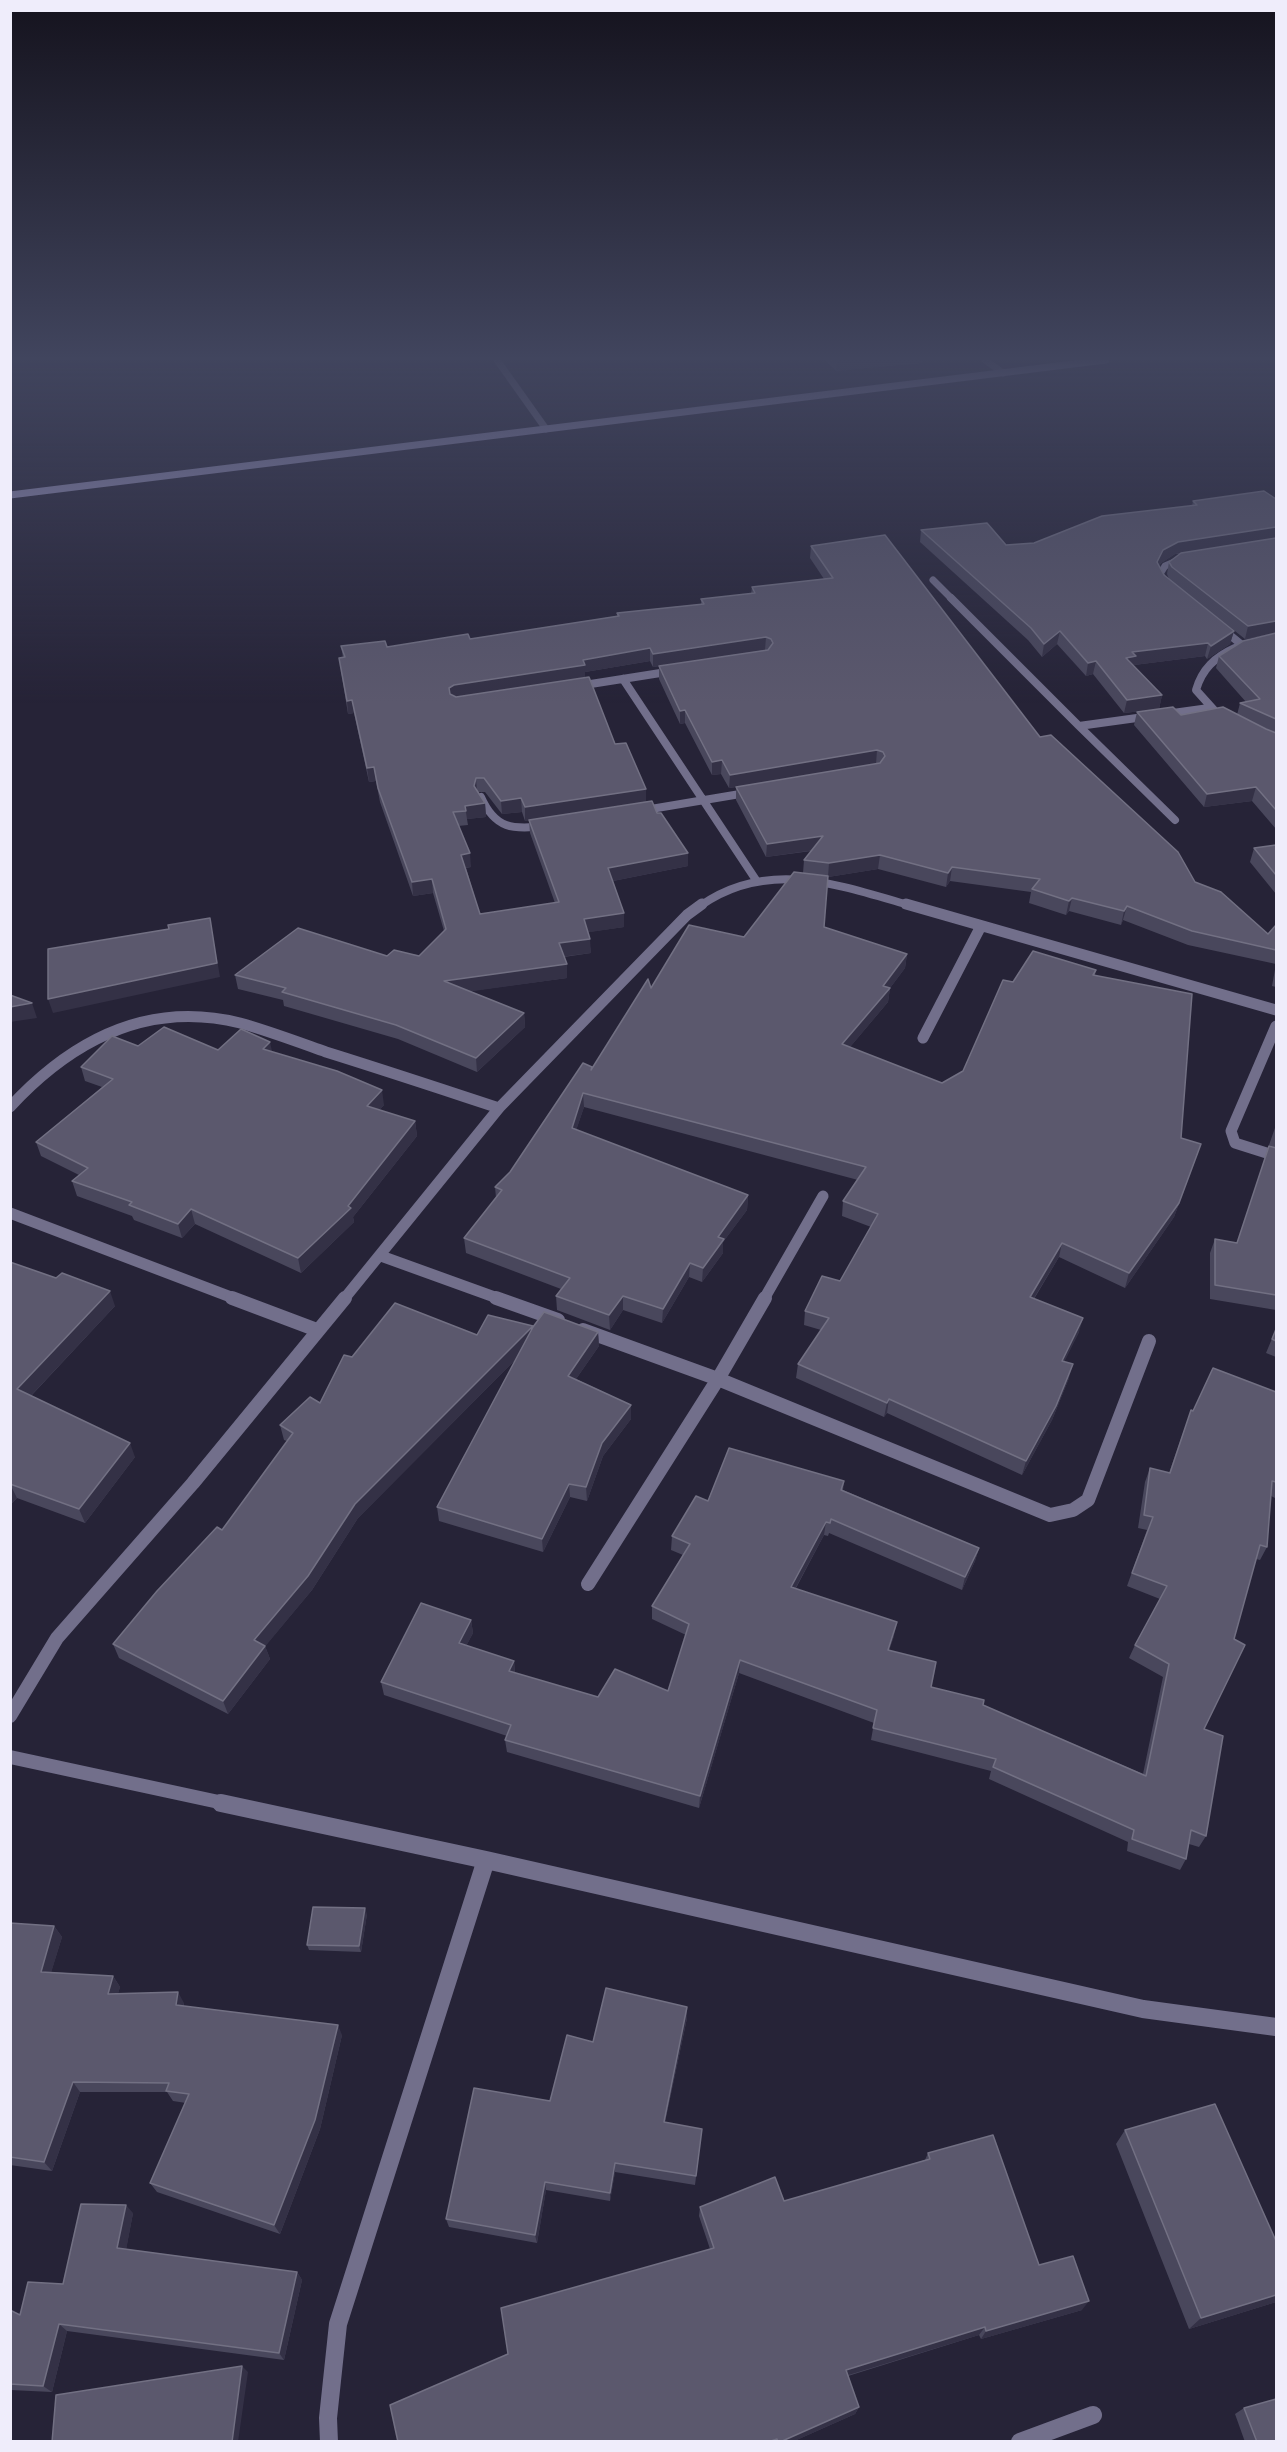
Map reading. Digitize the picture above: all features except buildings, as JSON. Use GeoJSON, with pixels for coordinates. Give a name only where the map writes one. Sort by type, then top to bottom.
{"type":"FeatureCollection","features":[{"type":"Feature","properties":{"kind":"street"},"geometry":{"type":"LineString","coordinates":[[10,495],[177,474]]}},
{"type":"Feature","properties":{"kind":"street"},"geometry":{"type":"LineString","coordinates":[[1174,590],[1165,583],[1160,574],[1165,566],[1176,560],[1188,558]]}},
{"type":"Feature","properties":{"kind":"street"},"geometry":{"type":"LineString","coordinates":[[933,580],[1175,820]]}},
{"type":"Feature","properties":{"kind":"street"},"geometry":{"type":"LineString","coordinates":[[1217,624],[1242,645]]}},
{"type":"Feature","properties":{"kind":"street"},"geometry":{"type":"LineString","coordinates":[[1218,713],[1209,708],[1196,690],[1199,676],[1216,657],[1242,645],[1254,643]]}},
{"type":"Feature","properties":{"kind":"street"},"geometry":{"type":"LineString","coordinates":[[567,687],[678,670]]}},
{"type":"Feature","properties":{"kind":"street"},"geometry":{"type":"LineString","coordinates":[[623,679],[756,880]]}},
{"type":"Feature","properties":{"kind":"street"},"geometry":{"type":"LineString","coordinates":[[1079,726],[1209,708]]}},
{"type":"Feature","properties":{"kind":"street"},"geometry":{"type":"LineString","coordinates":[[626,813],[761,790]]}},
{"type":"Feature","properties":{"kind":"street"},"geometry":{"type":"LineString","coordinates":[[481,797],[492,818],[504,825],[528,827],[559,824]]}},
{"type":"Feature","properties":{"kind":"street"},"geometry":{"type":"LineString","coordinates":[[10,1716],[57,1638],[193,1483],[317,1330],[381,1256],[499,1108],[687,915],[724,890],[756,880],[791,878],[832,883],[1276,1010]]}},
{"type":"Feature","properties":{"kind":"street"},"geometry":{"type":"LineString","coordinates":[[924,1038],[981,926]]}},
{"type":"Feature","properties":{"kind":"street"},"geometry":{"type":"LineString","coordinates":[[10,1107],[25,1090],[56,1065],[93,1041],[132,1024],[165,1017],[194,1017],[239,1023],[499,1108]]}},
{"type":"Feature","properties":{"kind":"street"},"geometry":{"type":"LineString","coordinates":[[1276,1026],[1231,1131],[1235,1143],[1276,1156]]}},
{"type":"Feature","properties":{"kind":"street"},"geometry":{"type":"LineString","coordinates":[[588,1584],[718,1379],[823,1196]]}},
{"type":"Feature","properties":{"kind":"street"},"geometry":{"type":"LineString","coordinates":[[10,1213],[317,1330]]}},
{"type":"Feature","properties":{"kind":"street"},"geometry":{"type":"LineString","coordinates":[[381,1256],[718,1379],[1050,1515],[1074,1510],[1088,1500],[1149,1341]]}},
{"type":"Feature","properties":{"kind":"street"},"geometry":{"type":"LineString","coordinates":[[10,1757],[486,1860],[1143,2009],[1276,2027]]}},
{"type":"Feature","properties":{"kind":"street"},"geometry":{"type":"LineString","coordinates":[[329,2442],[328,2418],[338,2324],[486,1860]]}},
{"type":"Feature","properties":{"kind":"street"},"geometry":{"type":"LineString","coordinates":[[1020,2442],[1093,2415]]}}]}
